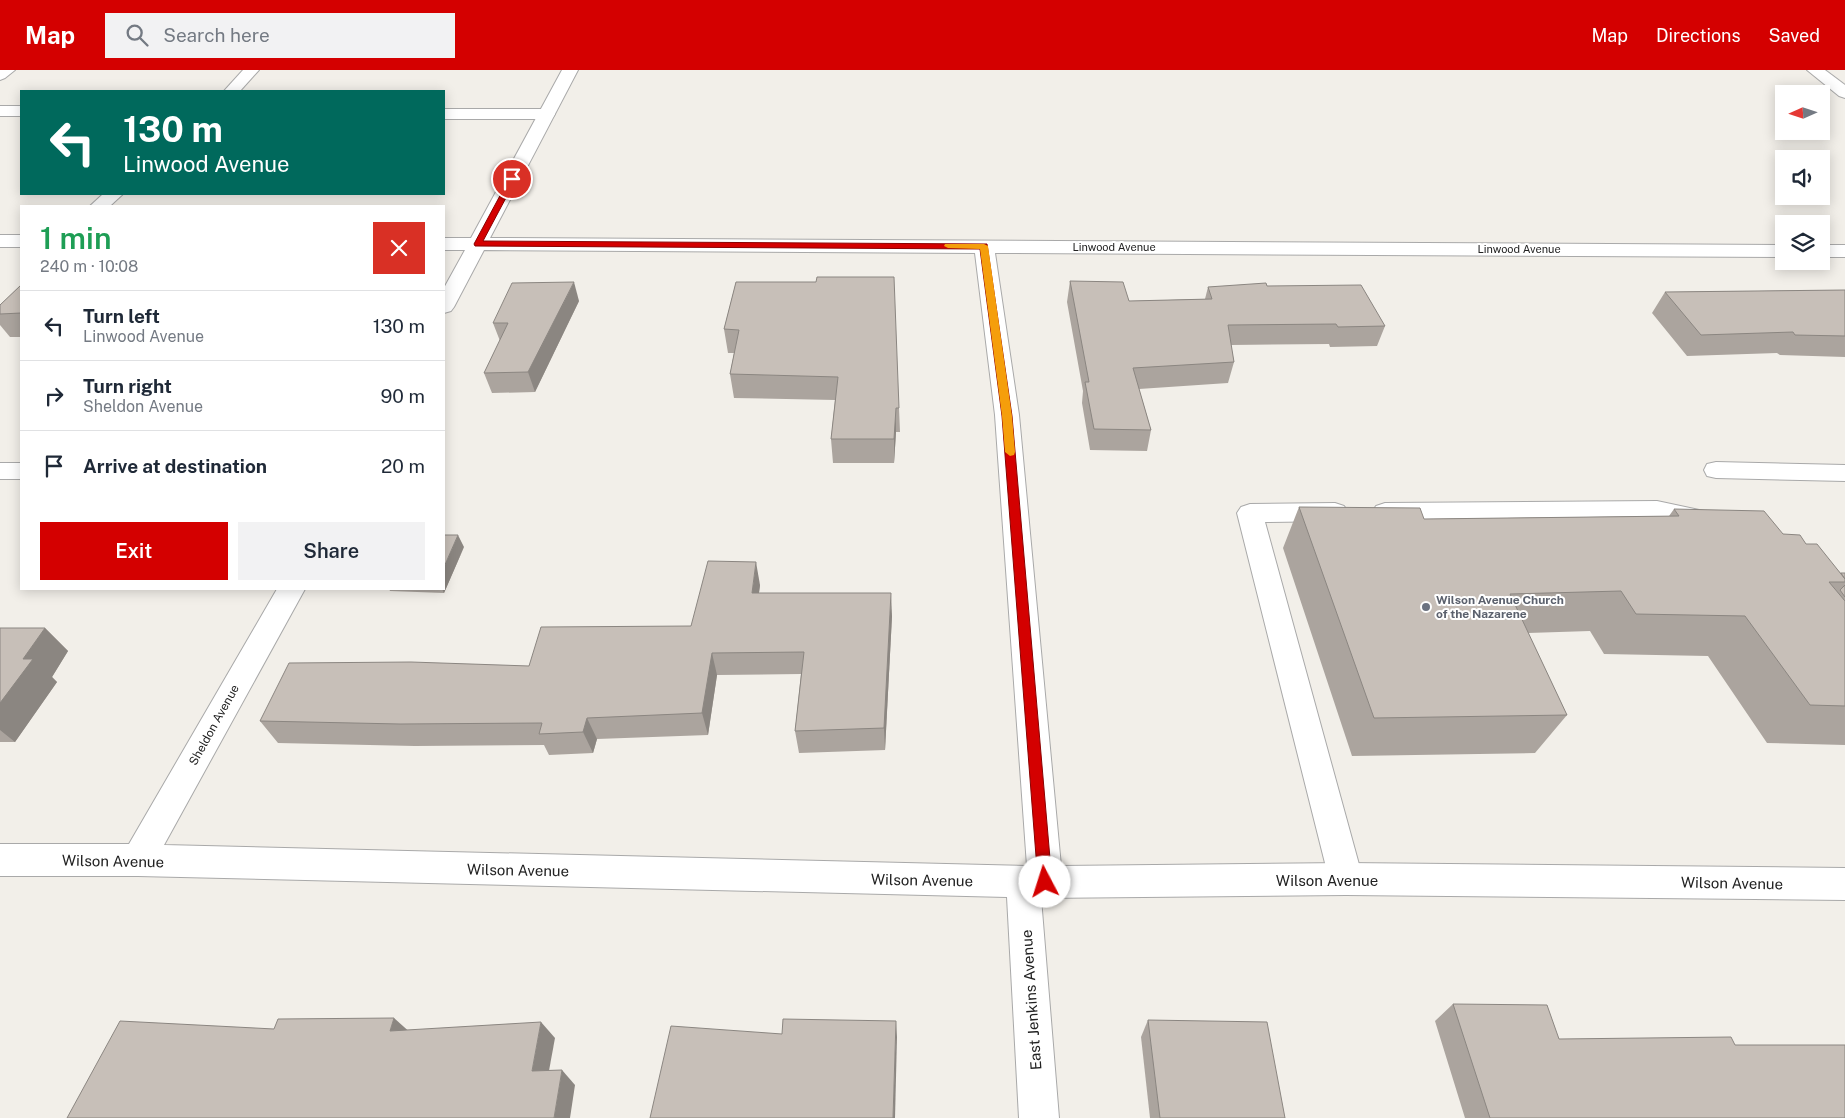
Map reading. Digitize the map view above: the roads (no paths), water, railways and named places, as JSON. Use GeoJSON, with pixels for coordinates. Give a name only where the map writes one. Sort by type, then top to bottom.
{"type":"FeatureCollection","features":[{"type":"Feature","properties":{"kind":"street"},"geometry":{"type":"LineString","coordinates":[[0,75],[8,70]]}},
{"type":"Feature","properties":{"kind":"street"},"geometry":{"type":"LineString","coordinates":[[233,90],[251,70]]}},
{"type":"Feature","properties":{"kind":"street"},"geometry":{"type":"LineString","coordinates":[[445,305],[570,70]]}},
{"type":"Feature","properties":{"kind":"street"},"geometry":{"type":"LineString","coordinates":[[1815,70],[1845,93]]}},
{"type":"Feature","properties":{"kind":"street"},"geometry":{"type":"LineString","coordinates":[[0,111],[20,111]]}},
{"type":"Feature","properties":{"kind":"street"},"geometry":{"type":"LineString","coordinates":[[445,114],[547,114]]}},
{"type":"Feature","properties":{"kind":"street"},"geometry":{"type":"LineString","coordinates":[[100,205],[113,195]]}},
{"type":"Feature","properties":{"kind":"street"},"geometry":{"type":"LineString","coordinates":[[0,241],[20,242]]}},
{"type":"Feature","properties":{"kind":"street","name":"Linwood Avenue"},"geometry":{"type":"LineString","coordinates":[[445,244],[1775,251]]}},
{"type":"Feature","properties":{"kind":"street","name":"East Jenkins Avenue"},"geometry":{"type":"LineString","coordinates":[[984,246],[1007,416],[1034,882],[1039,1118]]}},
{"type":"Feature","properties":{"kind":"street"},"geometry":{"type":"LineString","coordinates":[[1830,251],[1845,251]]}},
{"type":"Feature","properties":{"kind":"street"},"geometry":{"type":"LineString","coordinates":[[1716,470],[1845,473]]}},
{"type":"Feature","properties":{"kind":"street"},"geometry":{"type":"LineString","coordinates":[[0,471],[20,471]]}},
{"type":"Feature","properties":{"kind":"street"},"geometry":{"type":"LineString","coordinates":[[1346,879],[1250,513],[1657,510],[1713,521],[1728,528]]}},
{"type":"Feature","properties":{"kind":"street","name":"Sheldon Avenue"},"geometry":{"type":"LineString","coordinates":[[138,860],[290,590]]}},
{"type":"Feature","properties":{"kind":"street","name":"Wilson Avenue"},"geometry":{"type":"LineString","coordinates":[[0,860],[138,860],[1034,882],[1346,879],[1845,884]]}},
{"type":"Feature","properties":{"kind":"place","name":"Wilson Avenue Church of the Nazarene"},"geometry":{"type":"Point","coordinates":[1426,607]}}]}
